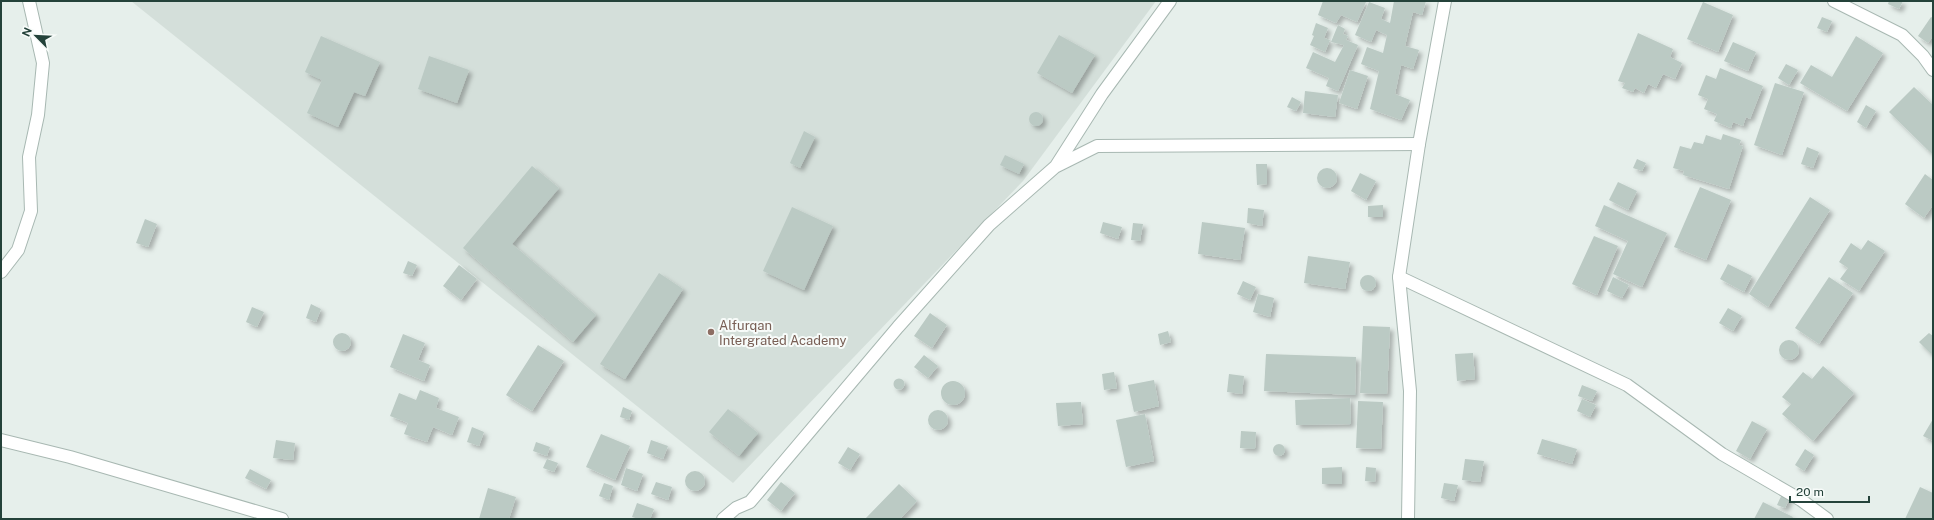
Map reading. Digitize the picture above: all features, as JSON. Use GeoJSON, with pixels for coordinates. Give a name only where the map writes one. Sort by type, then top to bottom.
{"type":"FeatureCollection","features":[{"type":"Feature","properties":{"kind":"street"},"geometry":{"type":"LineString","coordinates":[[1,272],[18,250],[31,211],[29,157],[38,115],[43,63],[29,1]]}},
{"type":"Feature","properties":{"kind":"street"},"geometry":{"type":"LineString","coordinates":[[723,519],[736,508],[750,502],[898,327],[990,225],[1055,167],[1102,94],[1170,1]]}},
{"type":"Feature","properties":{"kind":"street"},"geometry":{"type":"LineString","coordinates":[[1408,519],[1410,391],[1399,277],[1419,144],[1445,1]]}},
{"type":"Feature","properties":{"kind":"street"},"geometry":{"type":"LineString","coordinates":[[1834,1],[1902,35],[1923,56],[1933,70]]}},
{"type":"Feature","properties":{"kind":"street"},"geometry":{"type":"LineString","coordinates":[[1055,167],[1098,146],[1419,144]]}},
{"type":"Feature","properties":{"kind":"street"},"geometry":{"type":"LineString","coordinates":[[1399,277],[1626,385],[1722,454],[1802,500],[1827,519]]}},
{"type":"Feature","properties":{"kind":"street"},"geometry":{"type":"LineString","coordinates":[[1,440],[70,457],[282,519]]}},
{"type":"Feature","properties":{"kind":"shaded area","name":"Alfurqan Intergrated Academy"},"geometry":{"type":"Polygon","coordinates":[[[131,1],[1156,1],[1023,181],[733,483],[131,1]]]}},
{"type":"Feature","properties":{"kind":"building"},"geometry":{"type":"Polygon","coordinates":[[[1323,1],[1366,2],[1357,22],[1341,15],[1336,23],[1318,15],[1323,1]]]}},
{"type":"Feature","properties":{"kind":"building"},"geometry":{"type":"Polygon","coordinates":[[[1394,1],[1426,1],[1422,15],[1413,12],[1405,46],[1419,50],[1413,69],[1401,65],[1395,94],[1410,100],[1401,120],[1370,109],[1379,71],[1361,64],[1367,47],[1383,53],[1387,35],[1376,30],[1371,42],[1355,35],[1369,2],[1385,8],[1381,19],[1390,23],[1394,1]]]}},
{"type":"Feature","properties":{"kind":"building"},"geometry":{"type":"Polygon","coordinates":[[[1889,1],[1903,1],[1899,9],[1888,4],[1889,1]]]}},
{"type":"Feature","properties":{"kind":"building"},"geometry":{"type":"Polygon","coordinates":[[[1703,2],[1733,15],[1718,52],[1687,39],[1703,2]]]}},
{"type":"Feature","properties":{"kind":"building"},"geometry":{"type":"Polygon","coordinates":[[[1822,17],[1832,21],[1827,32],[1817,28],[1822,17]]]}},
{"type":"Feature","properties":{"kind":"building"},"geometry":{"type":"Polygon","coordinates":[[[1931,17],[1933,18],[1933,36],[1928,43],[1918,36],[1931,17]]]}},
{"type":"Feature","properties":{"kind":"building"},"geometry":{"type":"Polygon","coordinates":[[[1316,23],[1328,28],[1324,38],[1330,40],[1325,52],[1310,45],[1314,36],[1312,35],[1316,23]]]}},
{"type":"Feature","properties":{"kind":"building"},"geometry":{"type":"Polygon","coordinates":[[[1338,25],[1345,29],[1343,34],[1348,36],[1346,40],[1358,45],[1338,91],[1326,86],[1329,78],[1306,68],[1313,52],[1335,62],[1344,45],[1331,42],[1338,25]]]}},
{"type":"Feature","properties":{"kind":"building"},"geometry":{"type":"Polygon","coordinates":[[[1638,33],[1673,49],[1670,57],[1682,63],[1675,79],[1663,74],[1656,88],[1648,84],[1644,93],[1635,88],[1633,92],[1622,88],[1625,83],[1618,81],[1638,33]]]}},
{"type":"Feature","properties":{"kind":"building"},"geometry":{"type":"Polygon","coordinates":[[[1059,35],[1095,55],[1072,93],[1037,73],[1059,35]]]}},
{"type":"Feature","properties":{"kind":"building"},"geometry":{"type":"Polygon","coordinates":[[[321,36],[380,62],[365,96],[354,92],[338,127],[307,113],[322,80],[305,72],[321,36]]]}},
{"type":"Feature","properties":{"kind":"building"},"geometry":{"type":"Polygon","coordinates":[[[1856,36],[1883,53],[1847,111],[1800,83],[1811,65],[1832,77],[1856,36]]]}},
{"type":"Feature","properties":{"kind":"building"},"geometry":{"type":"Polygon","coordinates":[[[1733,42],[1756,52],[1748,71],[1724,61],[1733,42]]]}},
{"type":"Feature","properties":{"kind":"building"},"geometry":{"type":"Polygon","coordinates":[[[429,56],[469,70],[457,103],[418,89],[429,56]]]}},
{"type":"Feature","properties":{"kind":"building"},"geometry":{"type":"Polygon","coordinates":[[[1786,64],[1798,70],[1789,85],[1778,78],[1786,64]]]}},
{"type":"Feature","properties":{"kind":"building"},"geometry":{"type":"Polygon","coordinates":[[[1720,68],[1763,86],[1750,119],[1746,117],[1743,126],[1733,122],[1731,128],[1714,121],[1717,114],[1704,109],[1708,99],[1698,95],[1706,75],[1716,79],[1720,68]]]}},
{"type":"Feature","properties":{"kind":"building"},"geometry":{"type":"Polygon","coordinates":[[[1350,70],[1368,76],[1357,109],[1339,103],[1350,70]]]}},
{"type":"Feature","properties":{"kind":"building"},"geometry":{"type":"Polygon","coordinates":[[[1775,83],[1804,92],[1782,155],[1754,145],[1775,83]]]}},
{"type":"Feature","properties":{"kind":"building"},"geometry":{"type":"Polygon","coordinates":[[[1914,87],[1933,105],[1933,155],[1889,112],[1914,87]]]}},
{"type":"Feature","properties":{"kind":"building"},"geometry":{"type":"Polygon","coordinates":[[[1305,91],[1338,95],[1335,117],[1303,113],[1305,91]]]}},
{"type":"Feature","properties":{"kind":"building"},"geometry":{"type":"Polygon","coordinates":[[[1292,97],[1301,102],[1296,111],[1287,107],[1292,97]]]}},
{"type":"Feature","properties":{"kind":"building"},"geometry":{"type":"Polygon","coordinates":[[[1866,105],[1876,111],[1866,128],[1857,122],[1866,105]]]}},
{"type":"Feature","properties":{"kind":"building"},"geometry":{"type":"Polygon","coordinates":[[[1033,112],[1039,112],[1043,116],[1043,122],[1039,126],[1033,126],[1029,122],[1029,116],[1033,112]]]}},
{"type":"Feature","properties":{"kind":"building"},"geometry":{"type":"Polygon","coordinates":[[[804,131],[815,137],[800,168],[790,163],[804,131]]]}},
{"type":"Feature","properties":{"kind":"building"},"geometry":{"type":"Polygon","coordinates":[[[1723,134],[1741,140],[1739,145],[1743,146],[1729,189],[1683,175],[1684,171],[1673,168],[1680,146],[1691,149],[1694,142],[1703,144],[1706,135],[1721,140],[1723,134]]]}},
{"type":"Feature","properties":{"kind":"building"},"geometry":{"type":"Polygon","coordinates":[[[1807,147],[1819,152],[1813,168],[1801,164],[1807,147]]]}},
{"type":"Feature","properties":{"kind":"building"},"geometry":{"type":"Polygon","coordinates":[[[1005,155],[1024,164],[1019,174],[1000,165],[1005,155]]]}},
{"type":"Feature","properties":{"kind":"building"},"geometry":{"type":"Polygon","coordinates":[[[1637,159],[1646,163],[1642,171],[1633,168],[1637,159]]]}},
{"type":"Feature","properties":{"kind":"building"},"geometry":{"type":"Polygon","coordinates":[[[1256,164],[1267,164],[1267,184],[1257,185],[1256,164]]]}},
{"type":"Feature","properties":{"kind":"building"},"geometry":{"type":"Polygon","coordinates":[[[532,166],[559,188],[512,244],[596,315],[573,342],[463,248],[532,166]]]}},
{"type":"Feature","properties":{"kind":"building"},"geometry":{"type":"Polygon","coordinates":[[[1327,168],[1334,171],[1337,178],[1334,185],[1327,188],[1320,185],[1317,178],[1320,171],[1327,168]]]}},
{"type":"Feature","properties":{"kind":"building"},"geometry":{"type":"Polygon","coordinates":[[[1360,173],[1376,181],[1366,200],[1351,191],[1360,173]]]}},
{"type":"Feature","properties":{"kind":"building"},"geometry":{"type":"Polygon","coordinates":[[[1925,174],[1933,180],[1933,205],[1924,218],[1905,204],[1925,174]]]}},
{"type":"Feature","properties":{"kind":"building"},"geometry":{"type":"Polygon","coordinates":[[[1618,182],[1637,191],[1628,210],[1609,200],[1618,182]]]}},
{"type":"Feature","properties":{"kind":"building"},"geometry":{"type":"Polygon","coordinates":[[[1700,187],[1731,200],[1706,260],[1674,247],[1700,187]]]}},
{"type":"Feature","properties":{"kind":"building"},"geometry":{"type":"Polygon","coordinates":[[[1810,197],[1830,210],[1768,307],[1749,294],[1810,197]]]}},
{"type":"Feature","properties":{"kind":"building"},"geometry":{"type":"Polygon","coordinates":[[[1383,205],[1383,217],[1368,217],[1368,206],[1383,205]]]}},
{"type":"Feature","properties":{"kind":"building"},"geometry":{"type":"Polygon","coordinates":[[[1604,205],[1667,233],[1642,287],[1613,274],[1628,241],[1595,226],[1604,205]]]}},
{"type":"Feature","properties":{"kind":"building"},"geometry":{"type":"Polygon","coordinates":[[[792,207],[833,226],[804,290],[763,271],[792,207]]]}},
{"type":"Feature","properties":{"kind":"building"},"geometry":{"type":"Polygon","coordinates":[[[1248,208],[1264,210],[1262,226],[1247,223],[1248,208]]]}},
{"type":"Feature","properties":{"kind":"building"},"geometry":{"type":"Polygon","coordinates":[[[145,219],[157,224],[148,247],[136,243],[145,219]]]}},
{"type":"Feature","properties":{"kind":"building"},"geometry":{"type":"Polygon","coordinates":[[[1103,222],[1122,227],[1118,239],[1100,233],[1103,222]]]}},
{"type":"Feature","properties":{"kind":"building"},"geometry":{"type":"Polygon","coordinates":[[[1202,222],[1245,228],[1240,260],[1198,254],[1202,222]]]}},
{"type":"Feature","properties":{"kind":"building"},"geometry":{"type":"Polygon","coordinates":[[[1133,223],[1143,224],[1140,241],[1131,240],[1133,223]]]}},
{"type":"Feature","properties":{"kind":"building"},"geometry":{"type":"Polygon","coordinates":[[[1594,236],[1618,246],[1597,295],[1572,284],[1594,236]]]}},
{"type":"Feature","properties":{"kind":"building"},"geometry":{"type":"Polygon","coordinates":[[[1868,240],[1885,251],[1859,291],[1840,279],[1848,268],[1839,262],[1851,243],[1861,250],[1868,240]]]}},
{"type":"Feature","properties":{"kind":"building"},"geometry":{"type":"Polygon","coordinates":[[[1308,256],[1350,262],[1345,289],[1304,283],[1308,256]]]}},
{"type":"Feature","properties":{"kind":"building"},"geometry":{"type":"Polygon","coordinates":[[[408,261],[417,265],[412,276],[403,273],[408,261]]]}},
{"type":"Feature","properties":{"kind":"building"},"geometry":{"type":"Polygon","coordinates":[[[1728,264],[1752,276],[1744,292],[1720,279],[1728,264]]]}},
{"type":"Feature","properties":{"kind":"building"},"geometry":{"type":"Polygon","coordinates":[[[459,265],[477,279],[461,300],[443,286],[459,265]]]}},
{"type":"Feature","properties":{"kind":"building"},"geometry":{"type":"Polygon","coordinates":[[[659,273],[683,289],[625,379],[600,364],[659,273]]]}},
{"type":"Feature","properties":{"kind":"building"},"geometry":{"type":"Polygon","coordinates":[[[1368,275],[1375,280],[1376,283],[1371,290],[1368,291],[1361,286],[1360,283],[1365,276],[1368,275]]]}},
{"type":"Feature","properties":{"kind":"building"},"geometry":{"type":"Polygon","coordinates":[[[1613,277],[1629,285],[1622,298],[1607,291],[1613,277]]]}},
{"type":"Feature","properties":{"kind":"building"},"geometry":{"type":"Polygon","coordinates":[[[1829,277],[1853,293],[1819,344],[1795,328],[1829,277]]]}},
{"type":"Feature","properties":{"kind":"building"},"geometry":{"type":"Polygon","coordinates":[[[1243,281],[1256,287],[1250,300],[1237,294],[1243,281]]]}},
{"type":"Feature","properties":{"kind":"building"},"geometry":{"type":"Polygon","coordinates":[[[1258,294],[1274,298],[1270,317],[1253,312],[1258,294]]]}},
{"type":"Feature","properties":{"kind":"building"},"geometry":{"type":"Polygon","coordinates":[[[311,304],[321,309],[316,322],[306,318],[311,304]]]}},
{"type":"Feature","properties":{"kind":"building"},"geometry":{"type":"Polygon","coordinates":[[[252,307],[264,312],[257,327],[246,322],[252,307]]]}},
{"type":"Feature","properties":{"kind":"building"},"geometry":{"type":"Polygon","coordinates":[[[1728,308],[1742,316],[1733,331],[1719,323],[1728,308]]]}},
{"type":"Feature","properties":{"kind":"building"},"geometry":{"type":"Polygon","coordinates":[[[930,313],[947,325],[932,348],[914,336],[930,313]]]}},
{"type":"Feature","properties":{"kind":"building"},"geometry":{"type":"Polygon","coordinates":[[[1363,326],[1390,327],[1387,394],[1360,393],[1363,326]]]}},
{"type":"Feature","properties":{"kind":"building"},"geometry":{"type":"Polygon","coordinates":[[[1168,331],[1171,342],[1160,345],[1158,334],[1168,331]]]}},
{"type":"Feature","properties":{"kind":"building"},"geometry":{"type":"Polygon","coordinates":[[[338,333],[346,333],[351,338],[349,349],[346,351],[338,351],[333,346],[333,338],[338,333]]]}},
{"type":"Feature","properties":{"kind":"building"},"geometry":{"type":"Polygon","coordinates":[[[1929,333],[1933,336],[1933,353],[1931,354],[1919,342],[1929,333]]]}},
{"type":"Feature","properties":{"kind":"building"},"geometry":{"type":"Polygon","coordinates":[[[403,334],[425,343],[418,360],[430,365],[424,381],[390,367],[403,334]]]}},
{"type":"Feature","properties":{"kind":"building"},"geometry":{"type":"Polygon","coordinates":[[[1785,340],[1793,340],[1799,346],[1799,354],[1793,360],[1785,360],[1779,354],[1779,346],[1785,340]]]}},
{"type":"Feature","properties":{"kind":"building"},"geometry":{"type":"Polygon","coordinates":[[[538,345],[564,361],[532,411],[506,395],[538,345]]]}},
{"type":"Feature","properties":{"kind":"building"},"geometry":{"type":"Polygon","coordinates":[[[1473,353],[1475,379],[1457,381],[1455,354],[1473,353]]]}},
{"type":"Feature","properties":{"kind":"building"},"geometry":{"type":"Polygon","coordinates":[[[1266,354],[1356,357],[1355,395],[1264,391],[1266,354]]]}},
{"type":"Feature","properties":{"kind":"building"},"geometry":{"type":"Polygon","coordinates":[[[924,355],[938,366],[928,378],[914,367],[924,355]]]}},
{"type":"Feature","properties":{"kind":"building"},"geometry":{"type":"Polygon","coordinates":[[[1823,366],[1854,393],[1813,441],[1782,414],[1791,404],[1782,397],[1803,372],[1812,379],[1823,366]]]}},
{"type":"Feature","properties":{"kind":"building"},"geometry":{"type":"Polygon","coordinates":[[[1114,372],[1117,388],[1104,390],[1102,374],[1114,372]]]}},
{"type":"Feature","properties":{"kind":"building"},"geometry":{"type":"Polygon","coordinates":[[[1229,374],[1244,376],[1242,394],[1227,392],[1229,374]]]}},
{"type":"Feature","properties":{"kind":"building"},"geometry":{"type":"Polygon","coordinates":[[[899,378],[903,380],[905,384],[903,388],[899,390],[895,388],[893,384],[895,380],[899,378]]]}},
{"type":"Feature","properties":{"kind":"building"},"geometry":{"type":"Polygon","coordinates":[[[1154,380],[1159,406],[1134,412],[1128,385],[1154,380]]]}},
{"type":"Feature","properties":{"kind":"building"},"geometry":{"type":"Polygon","coordinates":[[[953,381],[958,382],[964,388],[964,398],[958,404],[953,405],[948,404],[942,398],[941,393],[942,388],[948,382],[953,381]]]}},
{"type":"Feature","properties":{"kind":"building"},"geometry":{"type":"Polygon","coordinates":[[[1582,385],[1597,391],[1592,401],[1578,396],[1582,385]]]}},
{"type":"Feature","properties":{"kind":"building"},"geometry":{"type":"Polygon","coordinates":[[[420,390],[439,398],[436,408],[459,417],[452,435],[433,427],[427,442],[404,434],[408,423],[390,416],[399,393],[416,400],[420,390]]]}},
{"type":"Feature","properties":{"kind":"building"},"geometry":{"type":"Polygon","coordinates":[[[1350,398],[1351,424],[1296,425],[1295,400],[1350,398]]]}},
{"type":"Feature","properties":{"kind":"building"},"geometry":{"type":"Polygon","coordinates":[[[1582,399],[1596,405],[1590,417],[1577,411],[1582,399]]]}},
{"type":"Feature","properties":{"kind":"building"},"geometry":{"type":"Polygon","coordinates":[[[1358,401],[1383,402],[1381,449],[1356,448],[1358,401]]]}},
{"type":"Feature","properties":{"kind":"building"},"geometry":{"type":"Polygon","coordinates":[[[1081,402],[1083,424],[1058,426],[1056,403],[1081,402]]]}},
{"type":"Feature","properties":{"kind":"building"},"geometry":{"type":"Polygon","coordinates":[[[623,407],[632,411],[629,420],[620,417],[623,407]]]}},
{"type":"Feature","properties":{"kind":"building"},"geometry":{"type":"Polygon","coordinates":[[[728,409],[758,433],[739,456],[709,432],[728,409]]]}},
{"type":"Feature","properties":{"kind":"building"},"geometry":{"type":"Polygon","coordinates":[[[938,410],[945,413],[948,420],[945,427],[938,430],[931,427],[928,420],[931,413],[938,410]]]}},
{"type":"Feature","properties":{"kind":"building"},"geometry":{"type":"Polygon","coordinates":[[[1145,414],[1154,461],[1126,467],[1116,420],[1145,414]]]}},
{"type":"Feature","properties":{"kind":"building"},"geometry":{"type":"Polygon","coordinates":[[[1933,419],[1933,441],[1923,436],[1933,419]]]}},
{"type":"Feature","properties":{"kind":"building"},"geometry":{"type":"Polygon","coordinates":[[[1752,421],[1767,429],[1750,459],[1736,451],[1752,421]]]}},
{"type":"Feature","properties":{"kind":"building"},"geometry":{"type":"Polygon","coordinates":[[[472,427],[484,432],[479,446],[467,442],[472,427]]]}},
{"type":"Feature","properties":{"kind":"building"},"geometry":{"type":"Polygon","coordinates":[[[1241,431],[1256,432],[1255,449],[1240,448],[1241,431]]]}},
{"type":"Feature","properties":{"kind":"building"},"geometry":{"type":"Polygon","coordinates":[[[601,434],[630,446],[615,480],[586,467],[601,434]]]}},
{"type":"Feature","properties":{"kind":"building"},"geometry":{"type":"Polygon","coordinates":[[[1542,439],[1577,449],[1572,464],[1537,454],[1542,439]]]}},
{"type":"Feature","properties":{"kind":"building"},"geometry":{"type":"Polygon","coordinates":[[[276,440],[295,443],[293,460],[273,458],[276,440]]]}},
{"type":"Feature","properties":{"kind":"building"},"geometry":{"type":"Polygon","coordinates":[[[651,440],[668,446],[663,459],[647,453],[651,440]]]}},
{"type":"Feature","properties":{"kind":"building"},"geometry":{"type":"Polygon","coordinates":[[[536,442],[550,447],[547,456],[533,451],[536,442]]]}},
{"type":"Feature","properties":{"kind":"building"},"geometry":{"type":"Polygon","coordinates":[[[1277,444],[1281,444],[1285,450],[1281,456],[1277,456],[1273,452],[1273,448],[1277,444]]]}},
{"type":"Feature","properties":{"kind":"building"},"geometry":{"type":"Polygon","coordinates":[[[848,447],[860,454],[850,470],[838,463],[848,447]]]}},
{"type":"Feature","properties":{"kind":"building"},"geometry":{"type":"Polygon","coordinates":[[[1805,449],[1814,455],[1804,471],[1795,465],[1805,449]]]}},
{"type":"Feature","properties":{"kind":"building"},"geometry":{"type":"Polygon","coordinates":[[[547,459],[558,463],[554,472],[543,468],[547,459]]]}},
{"type":"Feature","properties":{"kind":"building"},"geometry":{"type":"Polygon","coordinates":[[[1465,459],[1484,461],[1480,482],[1462,480],[1465,459]]]}},
{"type":"Feature","properties":{"kind":"building"},"geometry":{"type":"Polygon","coordinates":[[[1342,467],[1342,484],[1322,484],[1322,468],[1342,467]]]}},
{"type":"Feature","properties":{"kind":"building"},"geometry":{"type":"Polygon","coordinates":[[[1366,467],[1376,468],[1375,482],[1365,481],[1366,467]]]}},
{"type":"Feature","properties":{"kind":"building"},"geometry":{"type":"Polygon","coordinates":[[[626,468],[643,474],[637,491],[621,485],[626,468]]]}},
{"type":"Feature","properties":{"kind":"building"},"geometry":{"type":"Polygon","coordinates":[[[250,469],[271,480],[266,489],[245,478],[250,469]]]}},
{"type":"Feature","properties":{"kind":"building"},"geometry":{"type":"Polygon","coordinates":[[[695,471],[702,474],[705,481],[702,488],[695,491],[688,488],[685,481],[688,474],[695,471]]]}},
{"type":"Feature","properties":{"kind":"building"},"geometry":{"type":"Polygon","coordinates":[[[656,482],[672,487],[668,500],[651,494],[656,482]]]}},
{"type":"Feature","properties":{"kind":"building"},"geometry":{"type":"Polygon","coordinates":[[[781,482],[795,493],[781,511],[767,500],[781,482]]]}},
{"type":"Feature","properties":{"kind":"building"},"geometry":{"type":"Polygon","coordinates":[[[604,483],[613,486],[609,500],[599,496],[604,483]]]}},
{"type":"Feature","properties":{"kind":"building"},"geometry":{"type":"Polygon","coordinates":[[[1444,483],[1458,485],[1454,501],[1441,498],[1444,483]]]}},
{"type":"Feature","properties":{"kind":"building"},"geometry":{"type":"Polygon","coordinates":[[[899,484],[917,501],[900,519],[865,519],[899,484]]]}},
{"type":"Feature","properties":{"kind":"building"},"geometry":{"type":"Polygon","coordinates":[[[1920,487],[1933,493],[1933,519],[1905,519],[1920,487]]]}},
{"type":"Feature","properties":{"kind":"building"},"geometry":{"type":"Polygon","coordinates":[[[488,488],[516,497],[509,519],[479,519],[488,488]]]}},
{"type":"Feature","properties":{"kind":"building"},"geometry":{"type":"Polygon","coordinates":[[[1783,492],[1791,495],[1785,508],[1777,505],[1783,492]]]}},
{"type":"Feature","properties":{"kind":"building"},"geometry":{"type":"Polygon","coordinates":[[[1763,502],[1793,517],[1792,519],[1754,519],[1763,502]]]}},
{"type":"Feature","properties":{"kind":"building"},"geometry":{"type":"Polygon","coordinates":[[[637,503],[654,509],[650,519],[639,519],[632,517],[637,503]]]}},
{"type":"Feature","properties":{"kind":"place","name":"Alfurqan Intergrated Academy"},"geometry":{"type":"Point","coordinates":[711,332]}}]}
